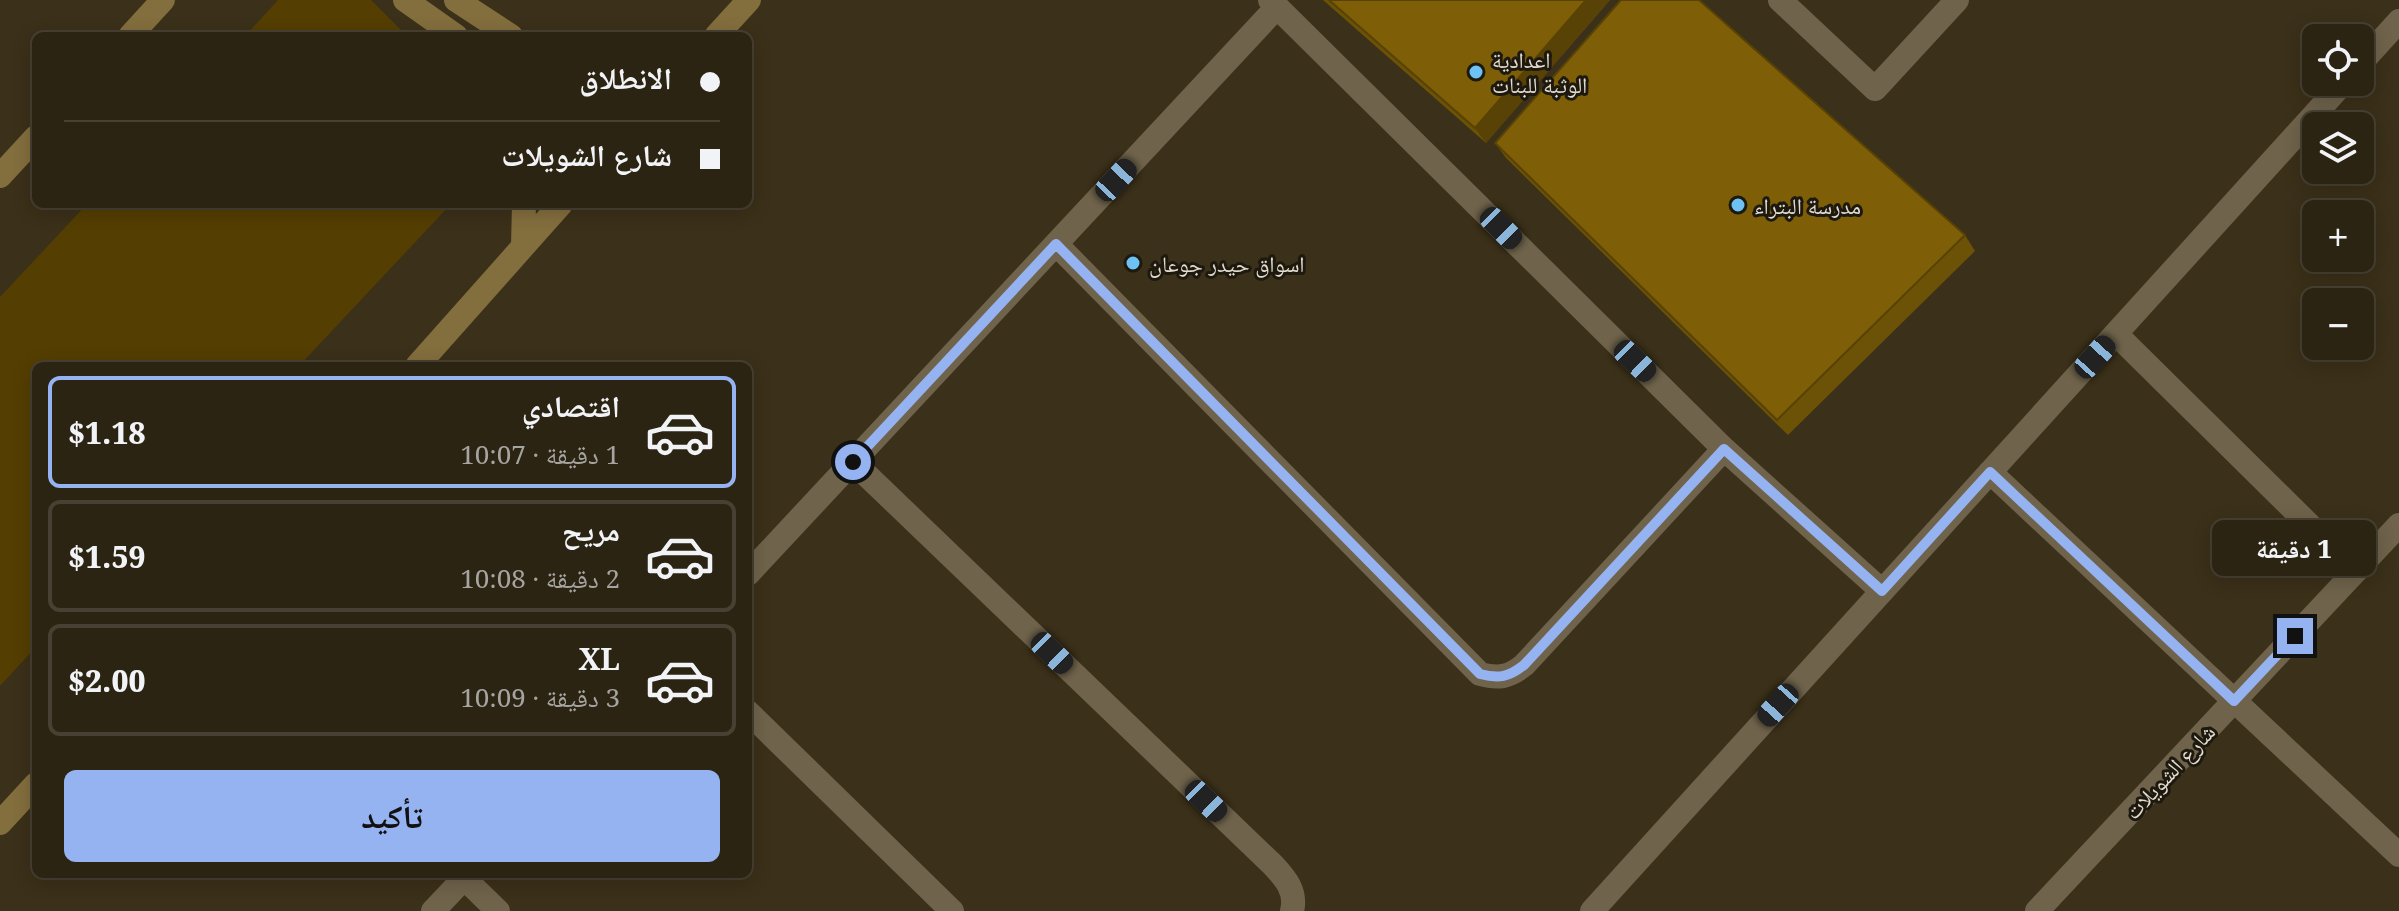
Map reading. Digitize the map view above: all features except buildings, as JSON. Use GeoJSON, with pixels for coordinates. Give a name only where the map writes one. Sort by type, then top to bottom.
{"type":"FeatureCollection","features":[{"type":"Feature","properties":{"kind":"main road"},"geometry":{"type":"LineString","coordinates":[[134,32],[163,0]]}},
{"type":"Feature","properties":{"kind":"main road"},"geometry":{"type":"LineString","coordinates":[[405,0],[450,32]]}},
{"type":"Feature","properties":{"kind":"main road"},"geometry":{"type":"LineString","coordinates":[[456,0],[505,32]]}},
{"type":"Feature","properties":{"kind":"main road"},"geometry":{"type":"LineString","coordinates":[[720,32],[749,0]]}},
{"type":"Feature","properties":{"kind":"main road"},"geometry":{"type":"LineString","coordinates":[[0,176],[32,141]]}},
{"type":"Feature","properties":{"kind":"main road"},"geometry":{"type":"LineString","coordinates":[[523,245],[524,208]]}},
{"type":"Feature","properties":{"kind":"main road"},"geometry":{"type":"LineString","coordinates":[[421,362],[557,208]]}},
{"type":"Feature","properties":{"kind":"main road"},"geometry":{"type":"LineString","coordinates":[[0,823],[32,788]]}},
{"type":"Feature","properties":{"kind":"street"},"geometry":{"type":"LineString","coordinates":[[1780,0],[1875,89],[1957,0]]}},
{"type":"Feature","properties":{"kind":"street"},"geometry":{"type":"LineString","coordinates":[[752,570],[1056,244],[1273,4],[1724,449],[1882,591]]}},
{"type":"Feature","properties":{"kind":"street"},"geometry":{"type":"LineString","coordinates":[[2374,49],[2399,21]]}},
{"type":"Feature","properties":{"kind":"street"},"geometry":{"type":"LineString","coordinates":[[1592,911],[2331,96]]}},
{"type":"Feature","properties":{"kind":"street"},"geometry":{"type":"LineString","coordinates":[[1056,244],[1480,674],[1496,678],[1511,675],[1524,665],[1724,449]]}},
{"type":"Feature","properties":{"kind":"street"},"geometry":{"type":"LineString","coordinates":[[2116,334],[2356,571]]}},
{"type":"Feature","properties":{"kind":"street"},"geometry":{"type":"LineString","coordinates":[[853,462],[1273,865],[1288,881],[1294,903],[1292,911]]}},
{"type":"Feature","properties":{"kind":"street"},"geometry":{"type":"LineString","coordinates":[[1990,472],[2399,855]]}},
{"type":"Feature","properties":{"kind":"street","name":"شارع الشويلات"},"geometry":{"type":"LineString","coordinates":[[2037,911],[2399,525]]}},
{"type":"Feature","properties":{"kind":"street"},"geometry":{"type":"LineString","coordinates":[[752,716],[952,911]]}},
{"type":"Feature","properties":{"kind":"street"},"geometry":{"type":"LineString","coordinates":[[433,911],[464,878]]}},
{"type":"Feature","properties":{"kind":"street"},"geometry":{"type":"LineString","coordinates":[[468,878],[498,911]]}},
{"type":"Feature","properties":{"kind":"shaded area"},"geometry":{"type":"Polygon","coordinates":[[[278,0],[371,0],[403,32],[249,32],[278,0]]]}},
{"type":"Feature","properties":{"kind":"shaded area"},"geometry":{"type":"Polygon","coordinates":[[[83,208],[447,208],[303,362],[32,362],[32,651],[0,686],[0,297],[83,208]]]}},
{"type":"Feature","properties":{"kind":"place","name":"اعدادية الوثبة للبنات"},"geometry":{"type":"Point","coordinates":[1476,72]}},
{"type":"Feature","properties":{"kind":"place","name":"مدرسة البتراء"},"geometry":{"type":"Point","coordinates":[1738,205]}},
{"type":"Feature","properties":{"kind":"place","name":"اسواق حيدر جوعان"},"geometry":{"type":"Point","coordinates":[1133,263]}},
{"type":"Feature","properties":{"kind":"route"},"geometry":{"type":"LineString","coordinates":[[853,462],[1056,244],[1480,674],[1496,678],[1511,675],[1524,665],[1724,449],[1882,591],[1990,472],[2234,701],[2295,636]]}}]}
